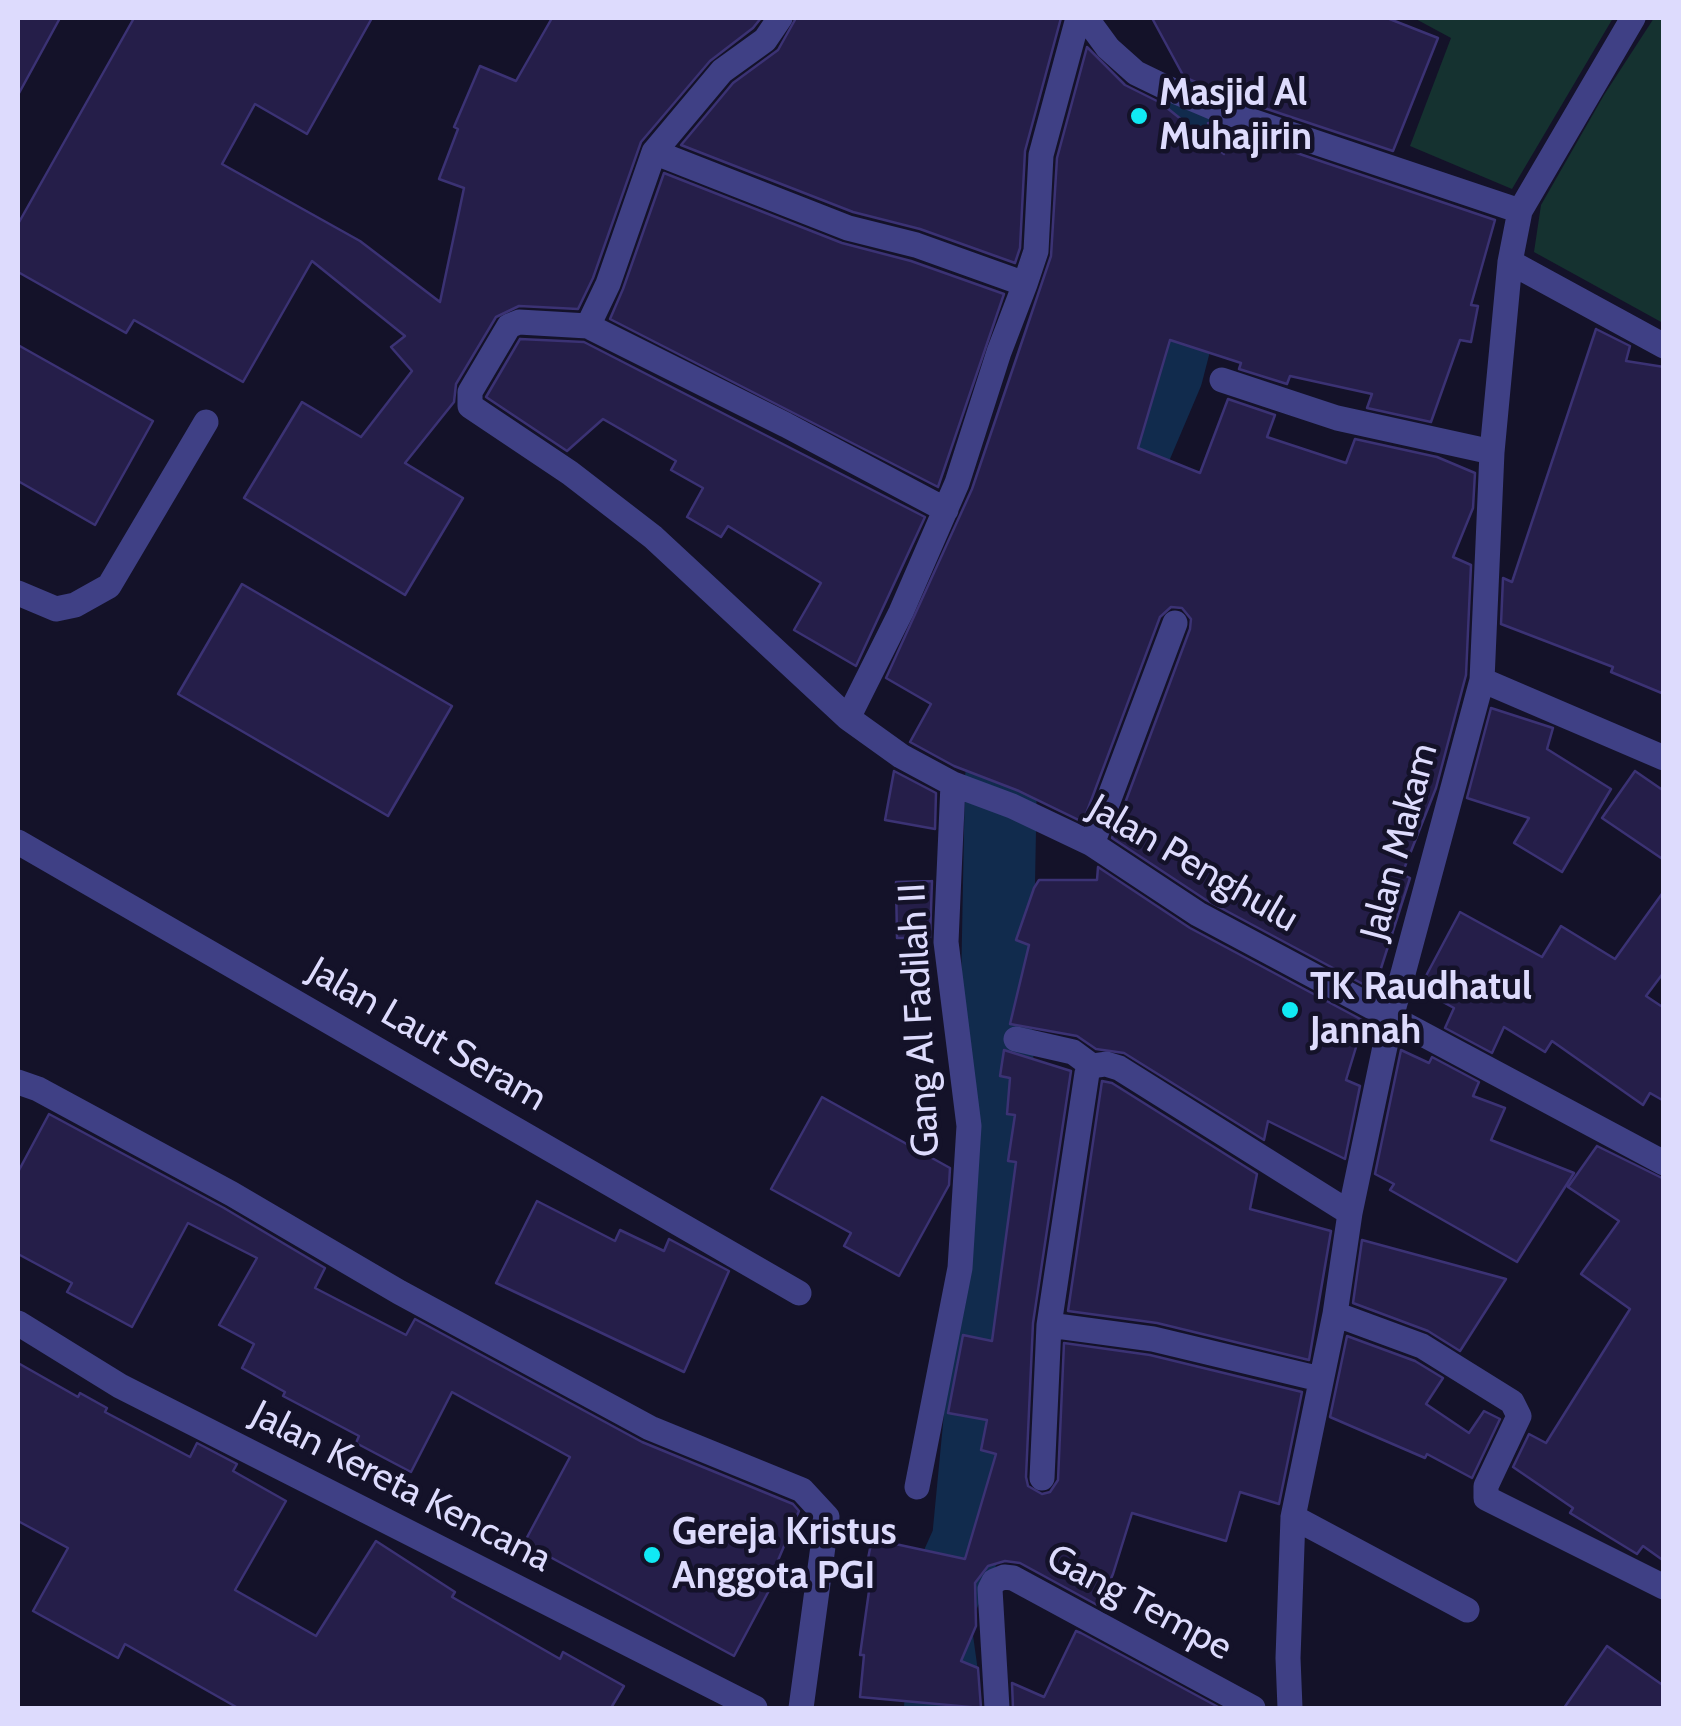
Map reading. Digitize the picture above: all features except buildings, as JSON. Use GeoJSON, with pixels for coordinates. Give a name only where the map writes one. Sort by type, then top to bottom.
{"type":"FeatureCollection","features":[{"type":"Feature","properties":{"kind":"street"},"geometry":{"type":"LineString","coordinates":[[780,18],[765,40],[722,72],[654,152],[608,284],[588,326],[786,424],[946,510]]}},
{"type":"Feature","properties":{"kind":"street"},"geometry":{"type":"LineString","coordinates":[[848,718],[902,612],[946,510],[1036,251],[1041,155],[1078,18]]}},
{"type":"Feature","properties":{"kind":"street"},"geometry":{"type":"LineString","coordinates":[[1086,18],[1108,48],[1136,73],[1167,88],[1220,110],[1520,211]]}},
{"type":"Feature","properties":{"kind":"street","name":"Jalan Makam"},"geometry":{"type":"LineString","coordinates":[[1290,1708],[1293,1516],[1391,1018],[1482,680],[1492,452],[1510,262],[1520,211],[1634,18]]}},
{"type":"Feature","properties":{"kind":"street"},"geometry":{"type":"LineString","coordinates":[[654,152],[848,228],[916,245],[1025,284]]}},
{"type":"Feature","properties":{"kind":"street"},"geometry":{"type":"LineString","coordinates":[[1510,262],[1664,346]]}},
{"type":"Feature","properties":{"kind":"street","name":"Jalan Penghulu"},"geometry":{"type":"LineString","coordinates":[[588,326],[519,322],[509,326],[470,392],[470,406],[570,473],[653,538],[848,718],[901,756],[953,784],[1092,844],[1198,914],[1664,1163]]}},
{"type":"Feature","properties":{"kind":"street"},"geometry":{"type":"LineString","coordinates":[[1222,380],[1337,418],[1492,452]]}},
{"type":"Feature","properties":{"kind":"street"},"geometry":{"type":"LineString","coordinates":[[18,593],[56,609],[75,605],[109,586],[206,422]]}},
{"type":"Feature","properties":{"kind":"street"},"geometry":{"type":"LineString","coordinates":[[1092,844],[1175,623]]}},
{"type":"Feature","properties":{"kind":"street"},"geometry":{"type":"LineString","coordinates":[[1482,680],[1664,758]]}},
{"type":"Feature","properties":{"kind":"street","name":"Gang Al Fadilah II"},"geometry":{"type":"LineString","coordinates":[[916,1487],[960,1268],[969,1126],[946,942],[953,784]]}},
{"type":"Feature","properties":{"kind":"street","name":"Jalan Laut Seram"},"geometry":{"type":"LineString","coordinates":[[18,842],[799,1293]]}},
{"type":"Feature","properties":{"kind":"street"},"geometry":{"type":"LineString","coordinates":[[1016,1039],[1073,1052],[1092,1066],[1106,1064],[1119,1068],[1350,1213]]}},
{"type":"Feature","properties":{"kind":"street"},"geometry":{"type":"LineString","coordinates":[[1042,1478],[1048,1325],[1087,1073],[1092,1066]]}},
{"type":"Feature","properties":{"kind":"street"},"geometry":{"type":"LineString","coordinates":[[18,1082],[232,1194],[400,1292],[650,1428],[802,1490],[826,1518],[801,1708]]}},
{"type":"Feature","properties":{"kind":"street"},"geometry":{"type":"LineString","coordinates":[[1335,1314],[1422,1346],[1512,1402],[1519,1416],[1486,1486],[1486,1498],[1664,1587]]}},
{"type":"Feature","properties":{"kind":"street","name":"Jalan Kereta Kencana"},"geometry":{"type":"LineString","coordinates":[[18,1323],[120,1386],[755,1708]]}},
{"type":"Feature","properties":{"kind":"street"},"geometry":{"type":"LineString","coordinates":[[1048,1325],[1153,1339],[1320,1379]]}},
{"type":"Feature","properties":{"kind":"street"},"geometry":{"type":"LineString","coordinates":[[1293,1516],[1467,1610]]}},
{"type":"Feature","properties":{"kind":"street","name":"Gang Tempe"},"geometry":{"type":"LineString","coordinates":[[997,1708],[990,1589],[994,1581],[1013,1578],[1253,1708]]}},
{"type":"Feature","properties":{"kind":"green space"},"geometry":{"type":"Polygon","coordinates":[[[1414,18],[1613,18],[1512,189],[1410,146],[1451,38],[1414,18]]]}},
{"type":"Feature","properties":{"kind":"green space"},"geometry":{"type":"Polygon","coordinates":[[[1654,18],[1664,18],[1663,323],[1534,252],[1541,205],[1654,18]]]}},
{"type":"Feature","properties":{"kind":"waterway"},"geometry":{"type":"LineString","coordinates":[[1105,520],[1167,374],[1192,277],[1185,167],[1197,111]]}},
{"type":"Feature","properties":{"kind":"waterway"},"geometry":{"type":"LineString","coordinates":[[940,1708],[942,1674],[934,1616],[968,1540],[1005,1156],[996,1040],[1001,778],[1017,719]]}},
{"type":"Feature","properties":{"kind":"place","name":"Masjid Al Muhajirin"},"geometry":{"type":"Point","coordinates":[1139,116]}},
{"type":"Feature","properties":{"kind":"place","name":"TK Raudhatul Jannah"},"geometry":{"type":"Point","coordinates":[1290,1010]}},
{"type":"Feature","properties":{"kind":"place","name":"Gereja Kristus Anggota PGI"},"geometry":{"type":"Point","coordinates":[652,1555]}}]}
